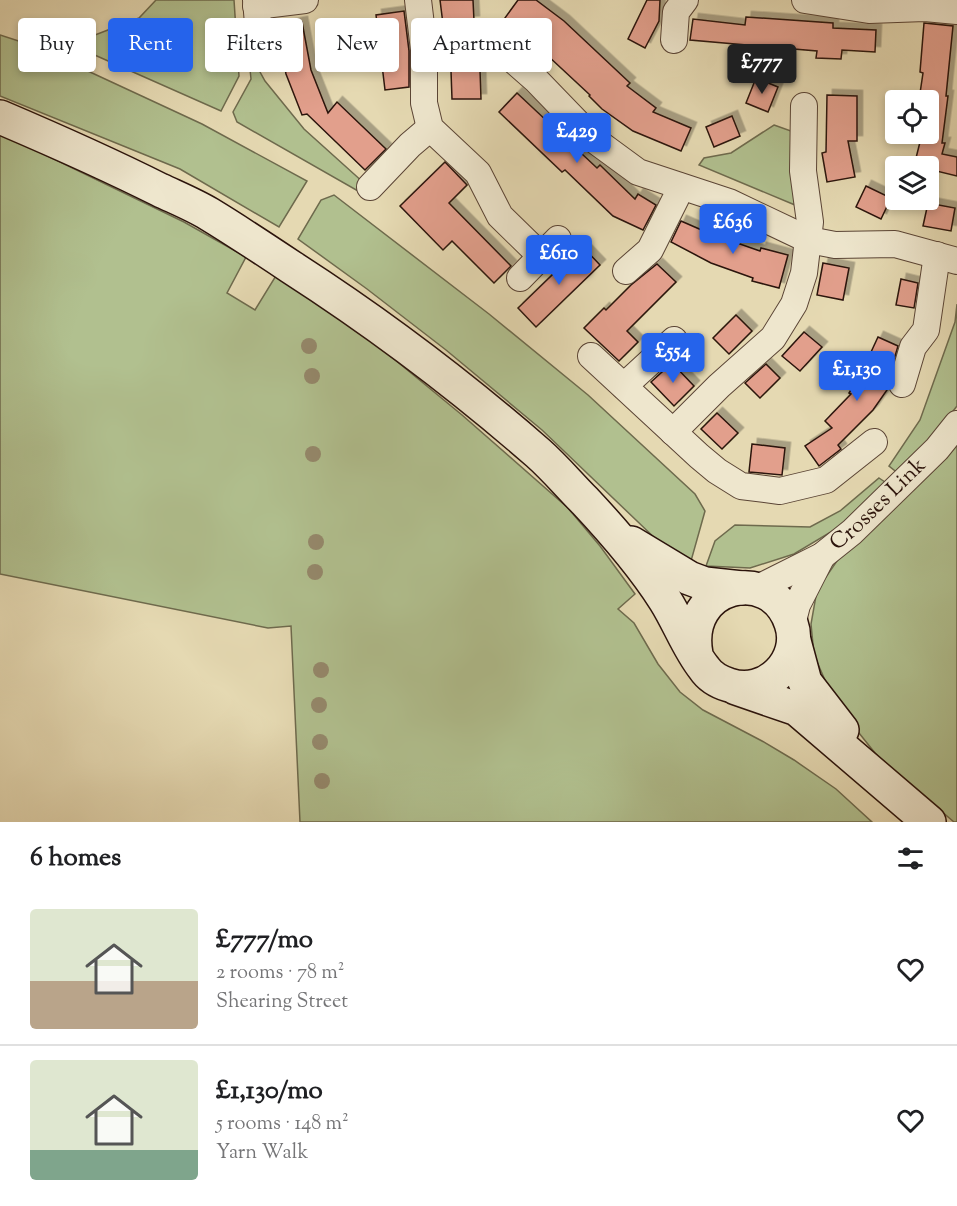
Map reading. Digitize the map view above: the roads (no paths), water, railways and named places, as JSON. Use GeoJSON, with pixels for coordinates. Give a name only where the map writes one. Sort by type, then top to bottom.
{"type":"FeatureCollection","features":[{"type":"Feature","properties":{"kind":"main road"},"geometry":{"type":"LineString","coordinates":[[0,117],[107,163],[208,214],[332,293],[423,358],[540,455],[619,536],[666,601],[704,669],[717,681],[797,710],[930,822]]}},
{"type":"Feature","properties":{"kind":"main road"},"geometry":{"type":"LineString","coordinates":[[619,536],[688,578],[705,584],[749,589],[772,596],[785,609],[805,682],[873,773]]}},
{"type":"Feature","properties":{"kind":"main road"},"geometry":{"type":"LineString","coordinates":[[696,654],[695,627],[699,615],[707,604],[729,590],[749,589]]}},
{"type":"Feature","properties":{"kind":"main road"},"geometry":{"type":"LineString","coordinates":[[733,687],[750,688],[767,683],[781,672],[790,658],[793,633]]}},
{"type":"Feature","properties":{"kind":"street"},"geometry":{"type":"LineString","coordinates":[[257,18],[256,3],[305,0]]}},
{"type":"Feature","properties":{"kind":"street"},"geometry":{"type":"LineString","coordinates":[[418,0],[420,18]]}},
{"type":"Feature","properties":{"kind":"street"},"geometry":{"type":"LineString","coordinates":[[674,40],[676,12],[685,0]]}},
{"type":"Feature","properties":{"kind":"street"},"geometry":{"type":"LineString","coordinates":[[805,0],[869,10],[925,8],[957,11]]}},
{"type":"Feature","properties":{"kind":"street"},"geometry":{"type":"LineString","coordinates":[[423,72],[424,103],[430,128],[478,173],[500,216],[550,248],[520,278]]}},
{"type":"Feature","properties":{"kind":"street"},"geometry":{"type":"LineString","coordinates":[[527,72],[593,139],[638,172],[729,202],[808,240],[836,245],[896,244],[947,258],[926,330],[913,347],[902,384]]}},
{"type":"Feature","properties":{"kind":"street"},"geometry":{"type":"LineString","coordinates":[[673,432],[719,386],[773,338],[794,304],[804,273],[810,222],[803,171],[804,105]]}},
{"type":"Feature","properties":{"kind":"street"},"geometry":{"type":"LineString","coordinates":[[370,187],[410,145],[430,128]]}},
{"type":"Feature","properties":{"kind":"street"},"geometry":{"type":"LineString","coordinates":[[626,271],[650,250],[676,198],[679,186]]}},
{"type":"Feature","properties":{"kind":"street"},"geometry":{"type":"LineString","coordinates":[[624,386],[674,340]]}},
{"type":"Feature","properties":{"kind":"street"},"geometry":{"type":"LineString","coordinates":[[591,356],[717,471],[741,486],[780,491],[826,480],[874,442]]}},
{"type":"Feature","properties":{"kind":"street","name":"Crosses Link"},"geometry":{"type":"LineString","coordinates":[[822,556],[852,532],[893,493],[937,449],[957,424]]}},
{"type":"Feature","properties":{"kind":"street"},"geometry":{"type":"LineString","coordinates":[[749,589],[822,556]]}},
{"type":"Feature","properties":{"kind":"street"},"geometry":{"type":"LineString","coordinates":[[793,633],[797,605],[822,556]]}}]}
